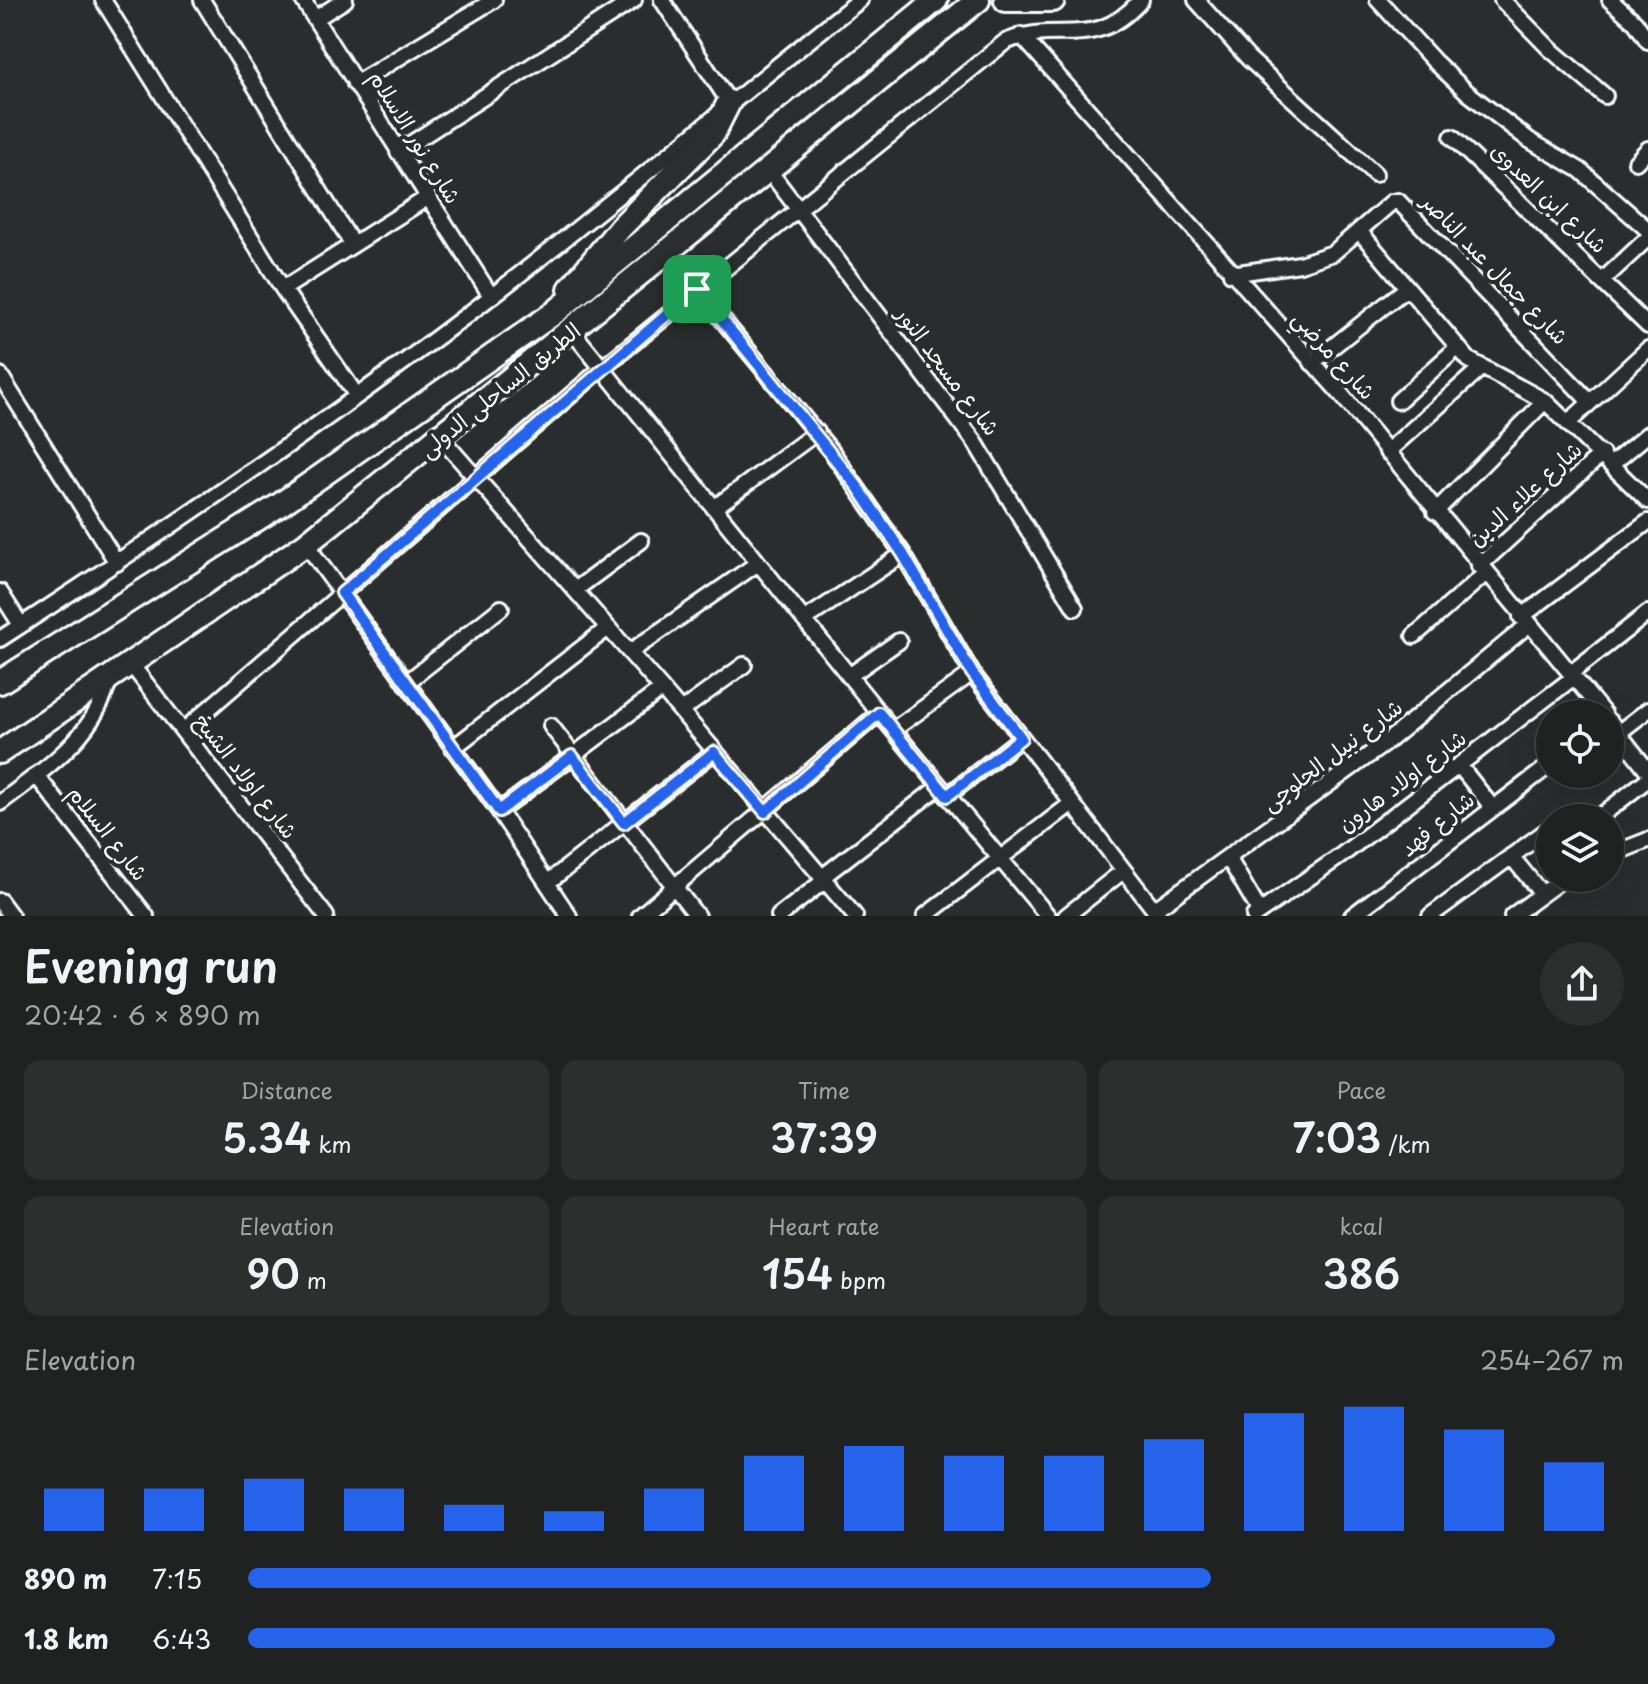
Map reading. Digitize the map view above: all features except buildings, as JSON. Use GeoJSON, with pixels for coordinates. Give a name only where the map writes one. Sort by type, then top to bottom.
{"type":"FeatureCollection","features":[{"type":"Feature","properties":{"kind":"highway","name":"الطريق الساحلى الدولى"},"geometry":{"type":"LineString","coordinates":[[0,682],[281,504],[554,313],[936,0]]}},
{"type":"Feature","properties":{"kind":"highway","name":"الطريق الساحلى الدولى"},"geometry":{"type":"LineString","coordinates":[[0,752],[306,544],[573,332],[978,0]]}},
{"type":"Feature","properties":{"kind":"highway"},"geometry":{"type":"LineString","coordinates":[[1006,0],[1053,0]]}},
{"type":"Feature","properties":{"kind":"highway"},"geometry":{"type":"LineString","coordinates":[[554,313],[612,237],[713,134],[729,102]]}},
{"type":"Feature","properties":{"kind":"street"},"geometry":{"type":"LineString","coordinates":[[103,0],[283,289],[357,396]]}},
{"type":"Feature","properties":{"kind":"street"},"geometry":{"type":"LineString","coordinates":[[202,0],[353,245]]}},
{"type":"Feature","properties":{"kind":"street","name":"شارع نور الاسلام"},"geometry":{"type":"LineString","coordinates":[[303,0],[491,296]]}},
{"type":"Feature","properties":{"kind":"street"},"geometry":{"type":"LineString","coordinates":[[315,19],[345,0]]}},
{"type":"Feature","properties":{"kind":"street"},"geometry":{"type":"LineString","coordinates":[[355,84],[494,0]]}},
{"type":"Feature","properties":{"kind":"street"},"geometry":{"type":"LineString","coordinates":[[398,152],[634,0]]}},
{"type":"Feature","properties":{"kind":"street"},"geometry":{"type":"LineString","coordinates":[[662,0],[729,102]]}},
{"type":"Feature","properties":{"kind":"street"},"geometry":{"type":"LineString","coordinates":[[0,639],[117,563],[357,396],[491,296],[729,102],[860,0]]}},
{"type":"Feature","properties":{"kind":"street"},"geometry":{"type":"LineString","coordinates":[[183,731],[601,369],[1005,42],[1021,35],[1074,36],[1102,30],[1128,15],[1141,0]]}},
{"type":"Feature","properties":{"kind":"street"},"geometry":{"type":"LineString","coordinates":[[1196,0],[1248,58],[1375,174]]}},
{"type":"Feature","properties":{"kind":"street"},"geometry":{"type":"LineString","coordinates":[[1378,0],[1468,93],[1529,140],[1580,170],[1648,230]]}},
{"type":"Feature","properties":{"kind":"street"},"geometry":{"type":"LineString","coordinates":[[1502,0],[1550,49],[1605,96]]}},
{"type":"Feature","properties":{"kind":"street"},"geometry":{"type":"LineString","coordinates":[[1610,0],[1635,22],[1648,41]]}},
{"type":"Feature","properties":{"kind":"street","name":"شارع مرضي"},"geometry":{"type":"LineString","coordinates":[[1021,35],[1312,363],[1593,700]]}},
{"type":"Feature","properties":{"kind":"street","name":"شارع ابن العدوى"},"geometry":{"type":"LineString","coordinates":[[1452,137],[1648,326]]}},
{"type":"Feature","properties":{"kind":"street"},"geometry":{"type":"LineString","coordinates":[[1636,162],[1648,149]]}},
{"type":"Feature","properties":{"kind":"street","name":"شارع مسجد النور"},"geometry":{"type":"LineString","coordinates":[[770,172],[975,442],[1075,608]]}},
{"type":"Feature","properties":{"kind":"street"},"geometry":{"type":"LineString","coordinates":[[283,289],[427,198]]}},
{"type":"Feature","properties":{"kind":"street","name":"شارع جمال عبد الناصر"},"geometry":{"type":"LineString","coordinates":[[1231,274],[1317,260],[1333,253],[1392,202],[1401,202],[1590,402]]}},
{"type":"Feature","properties":{"kind":"street"},"geometry":{"type":"LineString","coordinates":[[1360,232],[1457,348],[1482,367],[1545,401],[1648,501]]}},
{"type":"Feature","properties":{"kind":"street"},"geometry":{"type":"LineString","coordinates":[[1603,280],[1648,238]]}},
{"type":"Feature","properties":{"kind":"street"},"geometry":{"type":"LineString","coordinates":[[668,254],[817,432],[903,554],[972,673],[1156,913]]}},
{"type":"Feature","properties":{"kind":"street"},"geometry":{"type":"LineString","coordinates":[[1312,363],[1407,288]]}},
{"type":"Feature","properties":{"kind":"street"},"geometry":{"type":"LineString","coordinates":[[573,332],[879,713],[1048,916]]}},
{"type":"Feature","properties":{"kind":"street"},"geometry":{"type":"LineString","coordinates":[[1398,401],[1457,348]]}},
{"type":"Feature","properties":{"kind":"street"},"geometry":{"type":"LineString","coordinates":[[1569,422],[1648,349]]}},
{"type":"Feature","properties":{"kind":"street"},"geometry":{"type":"LineString","coordinates":[[1387,452],[1482,367]]}},
{"type":"Feature","properties":{"kind":"street"},"geometry":{"type":"LineString","coordinates":[[0,375],[117,563]]}},
{"type":"Feature","properties":{"kind":"street"},"geometry":{"type":"LineString","coordinates":[[1435,512],[1545,401]]}},
{"type":"Feature","properties":{"kind":"street"},"geometry":{"type":"LineString","coordinates":[[714,508],[817,432]]}},
{"type":"Feature","properties":{"kind":"street","name":"شارع علاء الدين"},"geometry":{"type":"LineString","coordinates":[[1414,636],[1482,570],[1607,459],[1648,434]]}},
{"type":"Feature","properties":{"kind":"street"},"geometry":{"type":"LineString","coordinates":[[441,438],[630,652],[855,916]]}},
{"type":"Feature","properties":{"kind":"street","name":"شارع نبيل الحلوجى"},"geometry":{"type":"LineString","coordinates":[[1156,913],[1383,745],[1524,621],[1648,522]]}},
{"type":"Feature","properties":{"kind":"street"},"geometry":{"type":"LineString","coordinates":[[575,590],[641,541]]}},
{"type":"Feature","properties":{"kind":"street"},"geometry":{"type":"LineString","coordinates":[[306,544],[499,811],[569,916]]}},
{"type":"Feature","properties":{"kind":"street"},"geometry":{"type":"LineString","coordinates":[[804,620],[903,554]]}},
{"type":"Feature","properties":{"kind":"street"},"geometry":{"type":"LineString","coordinates":[[630,652],[758,563]]}},
{"type":"Feature","properties":{"kind":"street"},"geometry":{"type":"LineString","coordinates":[[0,592],[21,625]]}},
{"type":"Feature","properties":{"kind":"street"},"geometry":{"type":"LineString","coordinates":[[406,683],[501,608]]}},
{"type":"Feature","properties":{"kind":"street","name":"شارع اولاد هارون"},"geometry":{"type":"LineString","coordinates":[[1257,914],[1459,765],[1648,613]]}},
{"type":"Feature","properties":{"kind":"street"},"geometry":{"type":"LineString","coordinates":[[453,748],[608,628]]}},
{"type":"Feature","properties":{"kind":"street"},"geometry":{"type":"LineString","coordinates":[[849,676],[899,641]]}},
{"type":"Feature","properties":{"kind":"street","name":"شارع اولاد الشيخ"},"geometry":{"type":"LineString","coordinates":[[130,663],[326,916]]}},
{"type":"Feature","properties":{"kind":"street"},"geometry":{"type":"LineString","coordinates":[[681,711],[744,665]]}},
{"type":"Feature","properties":{"kind":"street"},"geometry":{"type":"LineString","coordinates":[[893,730],[972,673]]}},
{"type":"Feature","properties":{"kind":"street"},"geometry":{"type":"LineString","coordinates":[[0,803],[87,729],[102,704],[111,676]]}},
{"type":"Feature","properties":{"kind":"street"},"geometry":{"type":"LineString","coordinates":[[499,811],[662,689]]}},
{"type":"Feature","properties":{"kind":"street"},"geometry":{"type":"LineString","coordinates":[[1624,723],[1648,710]]}},
{"type":"Feature","properties":{"kind":"street"},"geometry":{"type":"LineString","coordinates":[[640,916],[879,713]]}},
{"type":"Feature","properties":{"kind":"street"},"geometry":{"type":"LineString","coordinates":[[551,726],[697,916]]}},
{"type":"Feature","properties":{"kind":"street"},"geometry":{"type":"LineString","coordinates":[[779,916],[822,880],[1021,738]]}},
{"type":"Feature","properties":{"kind":"street"},"geometry":{"type":"LineString","coordinates":[[1624,741],[1648,771]]}},
{"type":"Feature","properties":{"kind":"street"},"geometry":{"type":"LineString","coordinates":[[547,883],[714,752]]}},
{"type":"Feature","properties":{"kind":"street"},"geometry":{"type":"LineString","coordinates":[[1459,765],[1492,807]]}},
{"type":"Feature","properties":{"kind":"street","name":"شارع السلام"},"geometry":{"type":"LineString","coordinates":[[36,775],[146,916]]}},
{"type":"Feature","properties":{"kind":"street","name":"شارع فهد"},"geometry":{"type":"LineString","coordinates":[[1352,916],[1536,775]]}},
{"type":"Feature","properties":{"kind":"street"},"geometry":{"type":"LineString","coordinates":[[1616,804],[1648,779]]}},
{"type":"Feature","properties":{"kind":"street"},"geometry":{"type":"LineString","coordinates":[[925,916],[1071,804]]}},
{"type":"Feature","properties":{"kind":"street"},"geometry":{"type":"LineString","coordinates":[[1430,916],[1536,838]]}},
{"type":"Feature","properties":{"kind":"street"},"geometry":{"type":"LineString","coordinates":[[1624,849],[1648,840]]}},
{"type":"Feature","properties":{"kind":"street"},"geometry":{"type":"LineString","coordinates":[[1511,856],[1541,893],[1512,916]]}},
{"type":"Feature","properties":{"kind":"street"},"geometry":{"type":"LineString","coordinates":[[1229,859],[1257,914]]}},
{"type":"Feature","properties":{"kind":"street"},"geometry":{"type":"LineString","coordinates":[[1066,916],[1123,871]]}},
{"type":"Feature","properties":{"kind":"street"},"geometry":{"type":"LineString","coordinates":[[0,901],[11,916]]}},
{"type":"Feature","properties":{"kind":"route"},"geometry":{"type":"LineString","coordinates":[[697,289],[800,411],[857,486],[903,554],[972,673],[1021,738],[947,796],[879,713],[765,812],[714,752],[624,823],[572,756],[499,811],[342,593],[697,289]]}}]}
